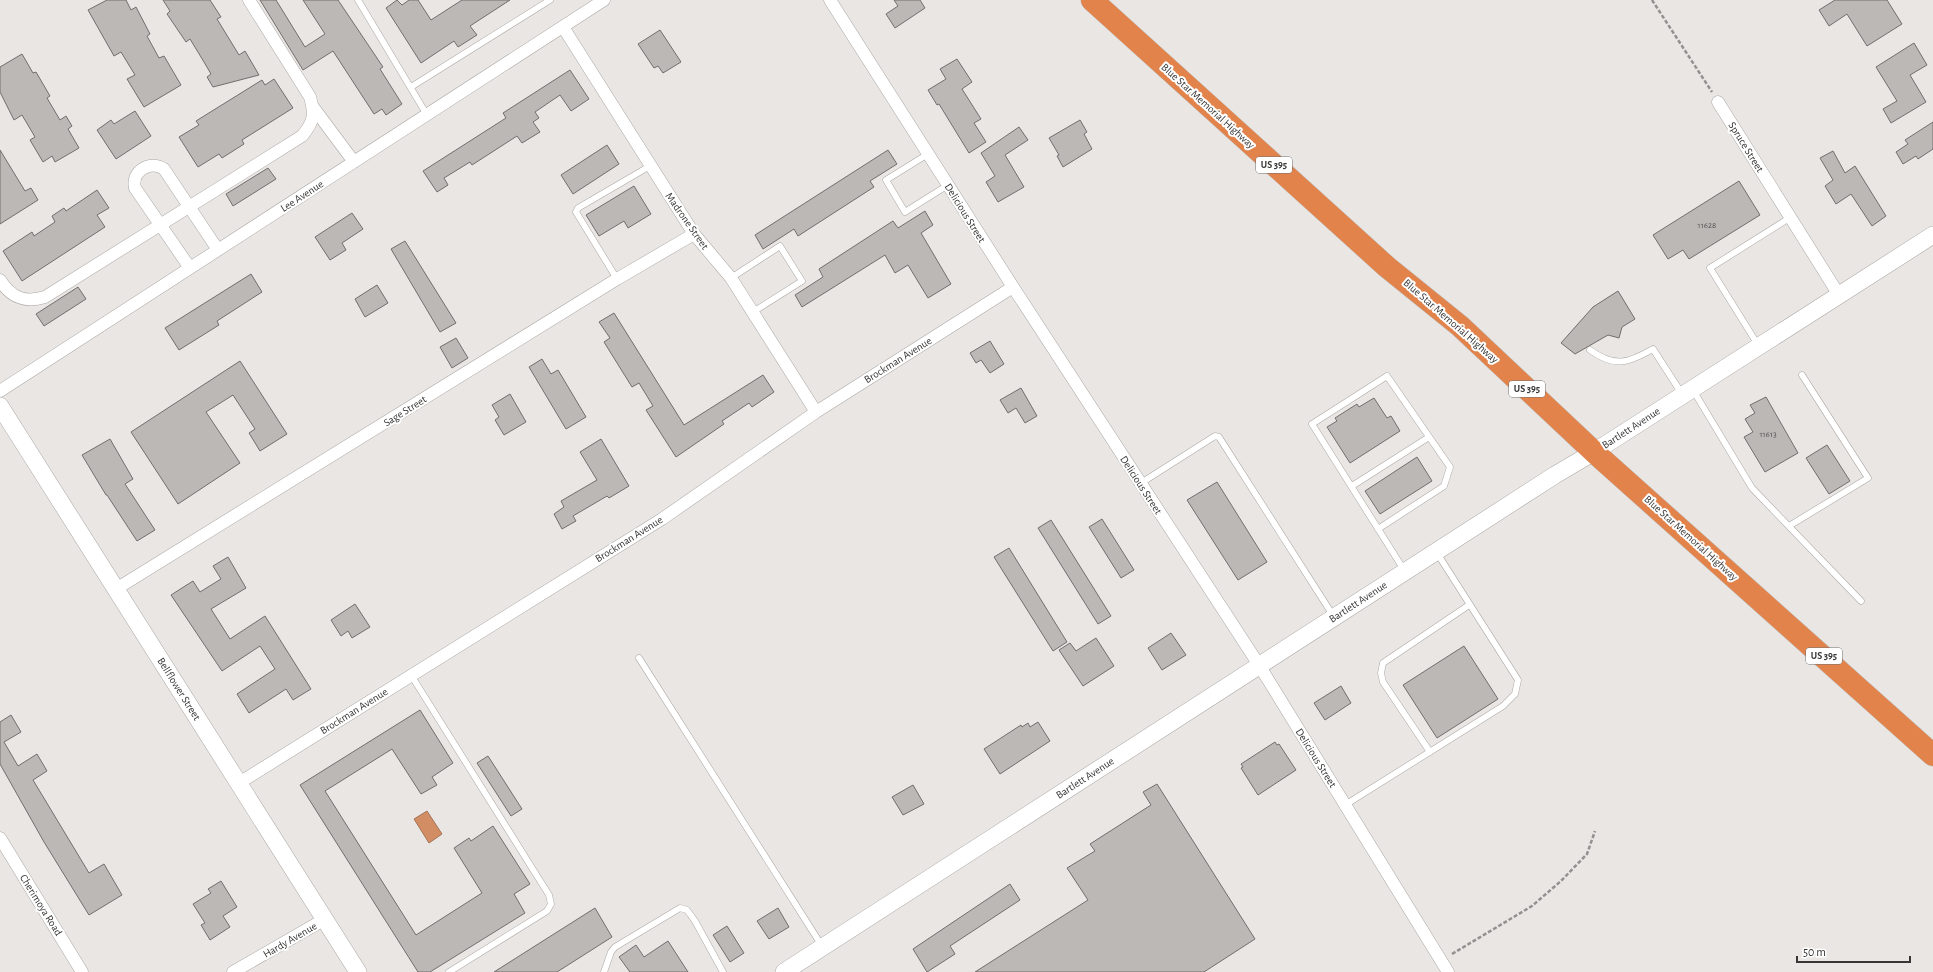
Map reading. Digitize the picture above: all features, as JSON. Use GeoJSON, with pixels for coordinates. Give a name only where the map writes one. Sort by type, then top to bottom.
{"type":"FeatureCollection","features":[{"type":"Feature","properties":{"kind":"highway","name":"Blue Star Memorial Highway"},"geometry":{"type":"LineString","coordinates":[[1092,0],[1387,268],[1460,326],[1594,452],[1933,755]]}},
{"type":"Feature","properties":{"kind":"street"},"geometry":{"type":"LineString","coordinates":[[249,0],[310,97],[313,107],[354,162]]}},
{"type":"Feature","properties":{"kind":"street","name":"Lee Avenue"},"geometry":{"type":"LineString","coordinates":[[0,391],[604,0]]}},
{"type":"Feature","properties":{"kind":"street","name":"Delicious Street"},"geometry":{"type":"LineString","coordinates":[[830,0],[1013,287],[1259,665],[1448,972]]}},
{"type":"Feature","properties":{"kind":"street","name":"Madrone Street"},"geometry":{"type":"LineString","coordinates":[[563,27],[694,234],[731,278],[816,412]]}},
{"type":"Feature","properties":{"kind":"street","name":"Spruce Street"},"geometry":{"type":"LineString","coordinates":[[1718,102],[1839,295]]}},
{"type":"Feature","properties":{"kind":"street"},"geometry":{"type":"LineString","coordinates":[[0,280],[6,289],[14,296],[24,300],[35,300],[45,297],[302,136],[312,123],[313,107]]}},
{"type":"Feature","properties":{"kind":"street"},"geometry":{"type":"LineString","coordinates":[[190,268],[135,188],[133,182],[135,176],[141,170],[152,166],[159,166],[164,169],[218,250]]}},
{"type":"Feature","properties":{"kind":"street","name":"Sage Street"},"geometry":{"type":"LineString","coordinates":[[116,590],[617,280],[694,234]]}},
{"type":"Feature","properties":{"kind":"street","name":"Bartlett Avenue"},"geometry":{"type":"LineString","coordinates":[[784,972],[1555,475],[1594,452],[1933,235]]}},
{"type":"Feature","properties":{"kind":"street","name":"Brockman Avenue"},"geometry":{"type":"LineString","coordinates":[[239,783],[662,519],[816,412],[1013,287]]}},
{"type":"Feature","properties":{"kind":"street","name":"Bellflower Street"},"geometry":{"type":"LineString","coordinates":[[0,406],[358,972]]}},
{"type":"Feature","properties":{"kind":"street","name":"Cherimoya Road"},"geometry":{"type":"LineString","coordinates":[[0,838],[82,972]]}},
{"type":"Feature","properties":{"kind":"street","name":"Hardy Avenue"},"geometry":{"type":"LineString","coordinates":[[233,972],[325,920]]}},
{"type":"Feature","properties":{"kind":"lane"},"geometry":{"type":"LineString","coordinates":[[358,0],[427,115]]}},
{"type":"Feature","properties":{"kind":"lane"},"geometry":{"type":"LineString","coordinates":[[411,87],[550,0]]}},
{"type":"Feature","properties":{"kind":"lane"},"geometry":{"type":"LineString","coordinates":[[928,154],[886,180],[905,212],[948,185]]}},
{"type":"Feature","properties":{"kind":"lane"},"geometry":{"type":"LineString","coordinates":[[617,280],[576,212],[578,208],[650,166]]}},
{"type":"Feature","properties":{"kind":"lane"},"geometry":{"type":"LineString","coordinates":[[1759,346],[1710,268],[1790,218]]}},
{"type":"Feature","properties":{"kind":"lane"},"geometry":{"type":"LineString","coordinates":[[731,278],[780,246],[802,281],[753,312]]}},
{"type":"Feature","properties":{"kind":"lane"},"geometry":{"type":"LineString","coordinates":[[1590,350],[1597,356],[1618,363],[1635,359],[1653,349],[1688,392],[1752,488],[1861,601]]}},
{"type":"Feature","properties":{"kind":"lane"},"geometry":{"type":"LineString","coordinates":[[1789,526],[1868,478],[1802,375]]}},
{"type":"Feature","properties":{"kind":"lane"},"geometry":{"type":"LineString","coordinates":[[1378,529],[1444,486],[1450,467],[1387,376],[1312,424],[1405,572]]}},
{"type":"Feature","properties":{"kind":"lane"},"geometry":{"type":"LineString","coordinates":[[1141,483],[1215,436],[1219,437],[1334,617]]}},
{"type":"Feature","properties":{"kind":"lane"},"geometry":{"type":"LineString","coordinates":[[1352,486],[1429,437]]}},
{"type":"Feature","properties":{"kind":"lane"},"geometry":{"type":"LineString","coordinates":[[1345,805],[1503,706],[1515,694],[1518,680],[1436,552]]}},
{"type":"Feature","properties":{"kind":"lane"},"geometry":{"type":"LineString","coordinates":[[1430,752],[1383,682],[1381,672],[1383,663],[1469,605]]}},
{"type":"Feature","properties":{"kind":"lane"},"geometry":{"type":"LineString","coordinates":[[639,658],[822,948]]}},
{"type":"Feature","properties":{"kind":"lane"},"geometry":{"type":"LineString","coordinates":[[411,675],[549,895],[551,904],[547,911],[449,972]]}},
{"type":"Feature","properties":{"kind":"lane"},"geometry":{"type":"LineString","coordinates":[[604,972],[611,952],[615,947],[680,908],[687,910],[695,921],[723,972]]}},
{"type":"Feature","properties":{"kind":"path"},"geometry":{"type":"LineString","coordinates":[[1652,0],[1718,102]]}},
{"type":"Feature","properties":{"kind":"path"},"geometry":{"type":"LineString","coordinates":[[1441,961],[1532,906],[1561,881],[1587,854],[1595,831]]}},
{"type":"Feature","properties":{"kind":"shaded area"},"geometry":{"type":"Polygon","coordinates":[[[427,811],[442,834],[429,843],[414,819],[427,811]]]}},
{"type":"Feature","properties":{"kind":"building"},"geometry":{"type":"Polygon","coordinates":[[[107,0],[126,0],[131,10],[136,7],[150,34],[147,36],[159,58],[164,56],[181,85],[144,107],[127,79],[135,75],[121,52],[114,56],[88,10],[107,0]]]}},
{"type":"Feature","properties":{"kind":"building"},"geometry":{"type":"Polygon","coordinates":[[[163,0],[210,0],[221,17],[217,19],[239,55],[245,51],[259,75],[213,87],[207,77],[211,74],[190,39],[186,42],[167,14],[170,11],[163,0]]]}},
{"type":"Feature","properties":{"kind":"building"},"geometry":{"type":"Polygon","coordinates":[[[260,0],[276,0],[305,47],[325,34],[303,0],[338,0],[383,67],[380,69],[402,104],[386,115],[382,109],[374,114],[333,51],[303,70],[260,0]]]}},
{"type":"Feature","properties":{"kind":"building"},"geometry":{"type":"Polygon","coordinates":[[[397,0],[402,5],[409,0],[418,0],[431,20],[462,0],[510,0],[470,26],[477,35],[458,47],[454,41],[421,63],[386,8],[397,0]]]}},
{"type":"Feature","properties":{"kind":"building"},"geometry":{"type":"Polygon","coordinates":[[[894,0],[920,0],[925,8],[895,28],[886,14],[898,6],[894,0]]]}},
{"type":"Feature","properties":{"kind":"building"},"geometry":{"type":"Polygon","coordinates":[[[1835,0],[1887,0],[1902,24],[1867,46],[1847,14],[1829,26],[1819,10],[1835,0]]]}},
{"type":"Feature","properties":{"kind":"building"},"geometry":{"type":"Polygon","coordinates":[[[660,30],[681,62],[663,73],[658,66],[654,68],[638,44],[660,30]]]}},
{"type":"Feature","properties":{"kind":"building"},"geometry":{"type":"Polygon","coordinates":[[[1914,43],[1927,65],[1910,75],[1926,102],[1891,123],[1883,109],[1897,101],[1876,67],[1914,43]]]}},
{"type":"Feature","properties":{"kind":"building"},"geometry":{"type":"Polygon","coordinates":[[[22,54],[33,73],[36,72],[50,96],[47,98],[60,120],[66,116],[72,126],[68,129],[79,148],[55,162],[52,156],[43,162],[30,140],[35,137],[22,115],[14,120],[0,92],[0,67],[22,54]]]}},
{"type":"Feature","properties":{"kind":"building"},"geometry":{"type":"Polygon","coordinates":[[[957,59],[972,82],[962,89],[981,119],[974,123],[986,142],[969,153],[939,104],[937,105],[928,90],[946,79],[940,69],[957,59]]]}},
{"type":"Feature","properties":{"kind":"building"},"geometry":{"type":"Polygon","coordinates":[[[570,70],[589,99],[571,111],[560,95],[535,112],[539,118],[533,122],[540,132],[522,143],[517,136],[472,165],[470,162],[444,178],[448,185],[437,192],[423,171],[506,118],[503,113],[570,70]]]}},
{"type":"Feature","properties":{"kind":"building"},"geometry":{"type":"Polygon","coordinates":[[[274,79],[293,108],[242,140],[244,144],[222,158],[219,154],[198,167],[179,137],[199,125],[196,121],[262,80],[265,85],[274,79]]]}},
{"type":"Feature","properties":{"kind":"building"},"geometry":{"type":"Polygon","coordinates":[[[135,111],[151,136],[116,159],[97,130],[111,120],[114,124],[135,111]]]}},
{"type":"Feature","properties":{"kind":"building"},"geometry":{"type":"Polygon","coordinates":[[[1080,120],[1087,132],[1084,134],[1092,149],[1063,167],[1057,156],[1059,155],[1049,138],[1080,120]]]}},
{"type":"Feature","properties":{"kind":"building"},"geometry":{"type":"Polygon","coordinates":[[[1933,122],[1933,149],[1918,159],[1916,156],[1903,164],[1896,152],[1908,144],[1905,140],[1933,122]]]}},
{"type":"Feature","properties":{"kind":"building"},"geometry":{"type":"Polygon","coordinates":[[[1019,127],[1028,140],[1005,155],[1024,187],[998,202],[986,182],[995,176],[981,153],[1019,127]]]}},
{"type":"Feature","properties":{"kind":"building"},"geometry":{"type":"Polygon","coordinates":[[[607,145],[619,164],[573,194],[561,175],[607,145]]]}},
{"type":"Feature","properties":{"kind":"building"},"geometry":{"type":"Polygon","coordinates":[[[0,150],[25,191],[31,188],[38,200],[0,224],[0,150]]]}},
{"type":"Feature","properties":{"kind":"building"},"geometry":{"type":"Polygon","coordinates":[[[888,150],[897,164],[870,181],[874,187],[798,236],[794,229],[763,249],[755,235],[888,150]]]}},
{"type":"Feature","properties":{"kind":"building"},"geometry":{"type":"Polygon","coordinates":[[[1833,151],[1845,173],[1855,166],[1886,216],[1872,226],[1851,194],[1836,204],[1825,186],[1833,180],[1820,158],[1833,151]]]}},
{"type":"Feature","properties":{"kind":"building"},"geometry":{"type":"Polygon","coordinates":[[[268,168],[276,179],[233,206],[226,194],[268,168]]]}},
{"type":"Feature","properties":{"kind":"building"},"geometry":{"type":"Polygon","coordinates":[[[1739,181],[1760,215],[1689,259],[1683,250],[1668,259],[1653,235],[1739,181]]]}},
{"type":"Feature","properties":{"kind":"building"},"geometry":{"type":"Polygon","coordinates":[[[634,186],[651,214],[628,228],[624,221],[599,236],[586,215],[634,186]]]}},
{"type":"Feature","properties":{"kind":"building"},"geometry":{"type":"Polygon","coordinates":[[[97,190],[109,208],[97,215],[105,227],[22,281],[3,251],[32,232],[34,236],[55,222],[52,216],[64,208],[66,211],[97,190]]]}},
{"type":"Feature","properties":{"kind":"building"},"geometry":{"type":"Polygon","coordinates":[[[925,211],[933,225],[921,233],[951,284],[928,298],[908,265],[895,273],[885,255],[802,307],[795,295],[823,277],[819,269],[893,221],[898,228],[925,211]]]}},
{"type":"Feature","properties":{"kind":"building"},"geometry":{"type":"Polygon","coordinates":[[[352,213],[363,229],[342,243],[346,250],[330,260],[315,237],[352,213]]]}},
{"type":"Feature","properties":{"kind":"building"},"geometry":{"type":"Polygon","coordinates":[[[405,241],[456,323],[440,332],[391,249],[405,241]]]}},
{"type":"Feature","properties":{"kind":"building"},"geometry":{"type":"Polygon","coordinates":[[[251,274],[262,292],[217,321],[219,325],[179,350],[165,328],[251,274]]]}},
{"type":"Feature","properties":{"kind":"building"},"geometry":{"type":"Polygon","coordinates":[[[377,285],[388,303],[365,317],[355,299],[377,285]]]}},
{"type":"Feature","properties":{"kind":"building"},"geometry":{"type":"Polygon","coordinates":[[[78,287],[86,299],[44,326],[36,314],[78,287]]]}},
{"type":"Feature","properties":{"kind":"building"},"geometry":{"type":"Polygon","coordinates":[[[1618,291],[1635,319],[1622,327],[1619,338],[1608,335],[1575,354],[1561,343],[1593,307],[1618,291]]]}},
{"type":"Feature","properties":{"kind":"building"},"geometry":{"type":"Polygon","coordinates":[[[614,313],[684,425],[763,375],[774,392],[752,407],[749,403],[722,421],[724,424],[676,457],[646,410],[653,406],[639,383],[632,387],[604,342],[610,338],[599,322],[614,313]]]}},
{"type":"Feature","properties":{"kind":"building"},"geometry":{"type":"Polygon","coordinates":[[[456,338],[468,358],[452,368],[440,347],[456,338]]]}},
{"type":"Feature","properties":{"kind":"building"},"geometry":{"type":"Polygon","coordinates":[[[990,341],[1004,364],[990,373],[981,360],[976,363],[970,353],[990,341]]]}},
{"type":"Feature","properties":{"kind":"building"},"geometry":{"type":"Polygon","coordinates":[[[542,359],[551,374],[558,370],[586,417],[566,429],[529,367],[542,359]]]}},
{"type":"Feature","properties":{"kind":"building"},"geometry":{"type":"Polygon","coordinates":[[[240,361],[287,434],[260,451],[249,433],[255,429],[233,395],[206,412],[240,463],[178,504],[131,432],[240,361]]]}},
{"type":"Feature","properties":{"kind":"building"},"geometry":{"type":"Polygon","coordinates":[[[1021,388],[1037,416],[1025,423],[1016,408],[1008,413],[1000,400],[1021,388]]]}},
{"type":"Feature","properties":{"kind":"building"},"geometry":{"type":"Polygon","coordinates":[[[510,394],[526,422],[504,435],[495,420],[499,417],[492,405],[510,394]]]}},
{"type":"Feature","properties":{"kind":"building"},"geometry":{"type":"Polygon","coordinates":[[[1766,397],[1798,453],[1765,472],[1744,437],[1753,432],[1745,419],[1755,413],[1750,405],[1766,397]]]}},
{"type":"Feature","properties":{"kind":"building"},"geometry":{"type":"Polygon","coordinates":[[[1374,398],[1387,418],[1391,416],[1400,431],[1350,463],[1327,427],[1337,421],[1335,418],[1357,404],[1359,407],[1374,398]]]}},
{"type":"Feature","properties":{"kind":"building"},"geometry":{"type":"Polygon","coordinates":[[[110,439],[133,479],[125,484],[155,530],[137,541],[106,495],[82,455],[110,439]]]}},
{"type":"Feature","properties":{"kind":"building"},"geometry":{"type":"Polygon","coordinates":[[[601,439],[629,486],[609,498],[607,496],[573,516],[576,521],[562,529],[554,514],[564,507],[561,501],[597,480],[580,452],[601,439]]]}},
{"type":"Feature","properties":{"kind":"building"},"geometry":{"type":"Polygon","coordinates":[[[1827,445],[1850,481],[1829,494],[1806,458],[1827,445]]]}},
{"type":"Feature","properties":{"kind":"building"},"geometry":{"type":"Polygon","coordinates":[[[1417,457],[1432,481],[1380,514],[1365,491],[1417,457]]]}},
{"type":"Feature","properties":{"kind":"building"},"geometry":{"type":"Polygon","coordinates":[[[1217,482],[1267,562],[1238,580],[1187,500],[1217,482]]]}},
{"type":"Feature","properties":{"kind":"building"},"geometry":{"type":"Polygon","coordinates":[[[1102,519],[1134,570],[1121,578],[1089,527],[1102,519]]]}},
{"type":"Feature","properties":{"kind":"building"},"geometry":{"type":"Polygon","coordinates":[[[1051,520],[1111,616],[1098,624],[1038,528],[1051,520]]]}},
{"type":"Feature","properties":{"kind":"building"},"geometry":{"type":"Polygon","coordinates":[[[1009,548],[1067,642],[1053,651],[994,557],[1009,548]]]}},
{"type":"Feature","properties":{"kind":"building"},"geometry":{"type":"Polygon","coordinates":[[[228,557],[246,588],[211,609],[230,639],[265,616],[311,689],[293,700],[286,689],[249,713],[237,694],[275,669],[260,646],[222,671],[171,595],[193,581],[200,592],[221,579],[213,566],[228,557]]]}},
{"type":"Feature","properties":{"kind":"building"},"geometry":{"type":"Polygon","coordinates":[[[355,604],[370,627],[352,638],[348,631],[341,636],[331,620],[355,604]]]}},
{"type":"Feature","properties":{"kind":"building"},"geometry":{"type":"Polygon","coordinates":[[[1171,633],[1186,655],[1162,670],[1148,648],[1171,633]]]}},
{"type":"Feature","properties":{"kind":"building"},"geometry":{"type":"Polygon","coordinates":[[[1096,638],[1114,666],[1083,686],[1059,650],[1070,643],[1076,651],[1096,638]]]}},
{"type":"Feature","properties":{"kind":"building"},"geometry":{"type":"Polygon","coordinates":[[[1464,646],[1498,699],[1437,738],[1403,685],[1464,646]]]}},
{"type":"Feature","properties":{"kind":"building"},"geometry":{"type":"Polygon","coordinates":[[[1341,686],[1351,703],[1325,720],[1314,703],[1341,686]]]}},
{"type":"Feature","properties":{"kind":"building"},"geometry":{"type":"Polygon","coordinates":[[[420,710],[453,763],[432,777],[437,785],[421,794],[392,749],[325,791],[416,935],[482,893],[454,848],[469,838],[471,841],[493,826],[530,884],[514,894],[525,913],[430,972],[418,972],[300,785],[420,710]]]}},
{"type":"Feature","properties":{"kind":"building"},"geometry":{"type":"Polygon","coordinates":[[[11,715],[21,732],[4,742],[18,766],[37,754],[47,771],[33,780],[89,873],[104,864],[122,895],[89,915],[44,842],[0,764],[0,722],[11,715]]]}},
{"type":"Feature","properties":{"kind":"building"},"geometry":{"type":"Polygon","coordinates":[[[1038,722],[1050,741],[1000,774],[984,749],[1021,725],[1022,727],[1028,723],[1030,727],[1038,722]]]}},
{"type":"Feature","properties":{"kind":"building"},"geometry":{"type":"Polygon","coordinates":[[[1275,742],[1277,745],[1279,744],[1296,770],[1258,795],[1241,768],[1243,767],[1241,764],[1275,742]]]}},
{"type":"Feature","properties":{"kind":"building"},"geometry":{"type":"Polygon","coordinates":[[[488,756],[522,809],[511,816],[477,763],[488,756]]]}},
{"type":"Feature","properties":{"kind":"building"},"geometry":{"type":"Polygon","coordinates":[[[1157,784],[1255,939],[1204,972],[975,972],[1088,900],[1067,868],[1095,851],[1090,844],[1151,805],[1143,792],[1157,784]]]}},
{"type":"Feature","properties":{"kind":"building"},"geometry":{"type":"Polygon","coordinates":[[[913,785],[924,804],[903,815],[892,797],[913,785]]]}},
{"type":"Feature","properties":{"kind":"building"},"geometry":{"type":"Polygon","coordinates":[[[221,881],[237,907],[223,916],[230,927],[210,940],[201,925],[205,923],[193,904],[211,893],[208,889],[221,881]]]}},
{"type":"Feature","properties":{"kind":"building"},"geometry":{"type":"Polygon","coordinates":[[[1010,884],[1020,900],[950,946],[955,954],[927,972],[913,949],[1010,884]]]}},
{"type":"Feature","properties":{"kind":"building"},"geometry":{"type":"Polygon","coordinates":[[[595,908],[612,937],[557,972],[494,972],[595,908]]]}},
{"type":"Feature","properties":{"kind":"building"},"geometry":{"type":"Polygon","coordinates":[[[778,908],[789,927],[769,939],[757,921],[778,908]]]}},
{"type":"Feature","properties":{"kind":"building"},"geometry":{"type":"Polygon","coordinates":[[[727,926],[744,953],[730,962],[713,935],[727,926]]]}},
{"type":"Feature","properties":{"kind":"building"},"geometry":{"type":"Polygon","coordinates":[[[668,941],[688,972],[630,972],[619,957],[636,945],[644,957],[668,941]]]}}]}
